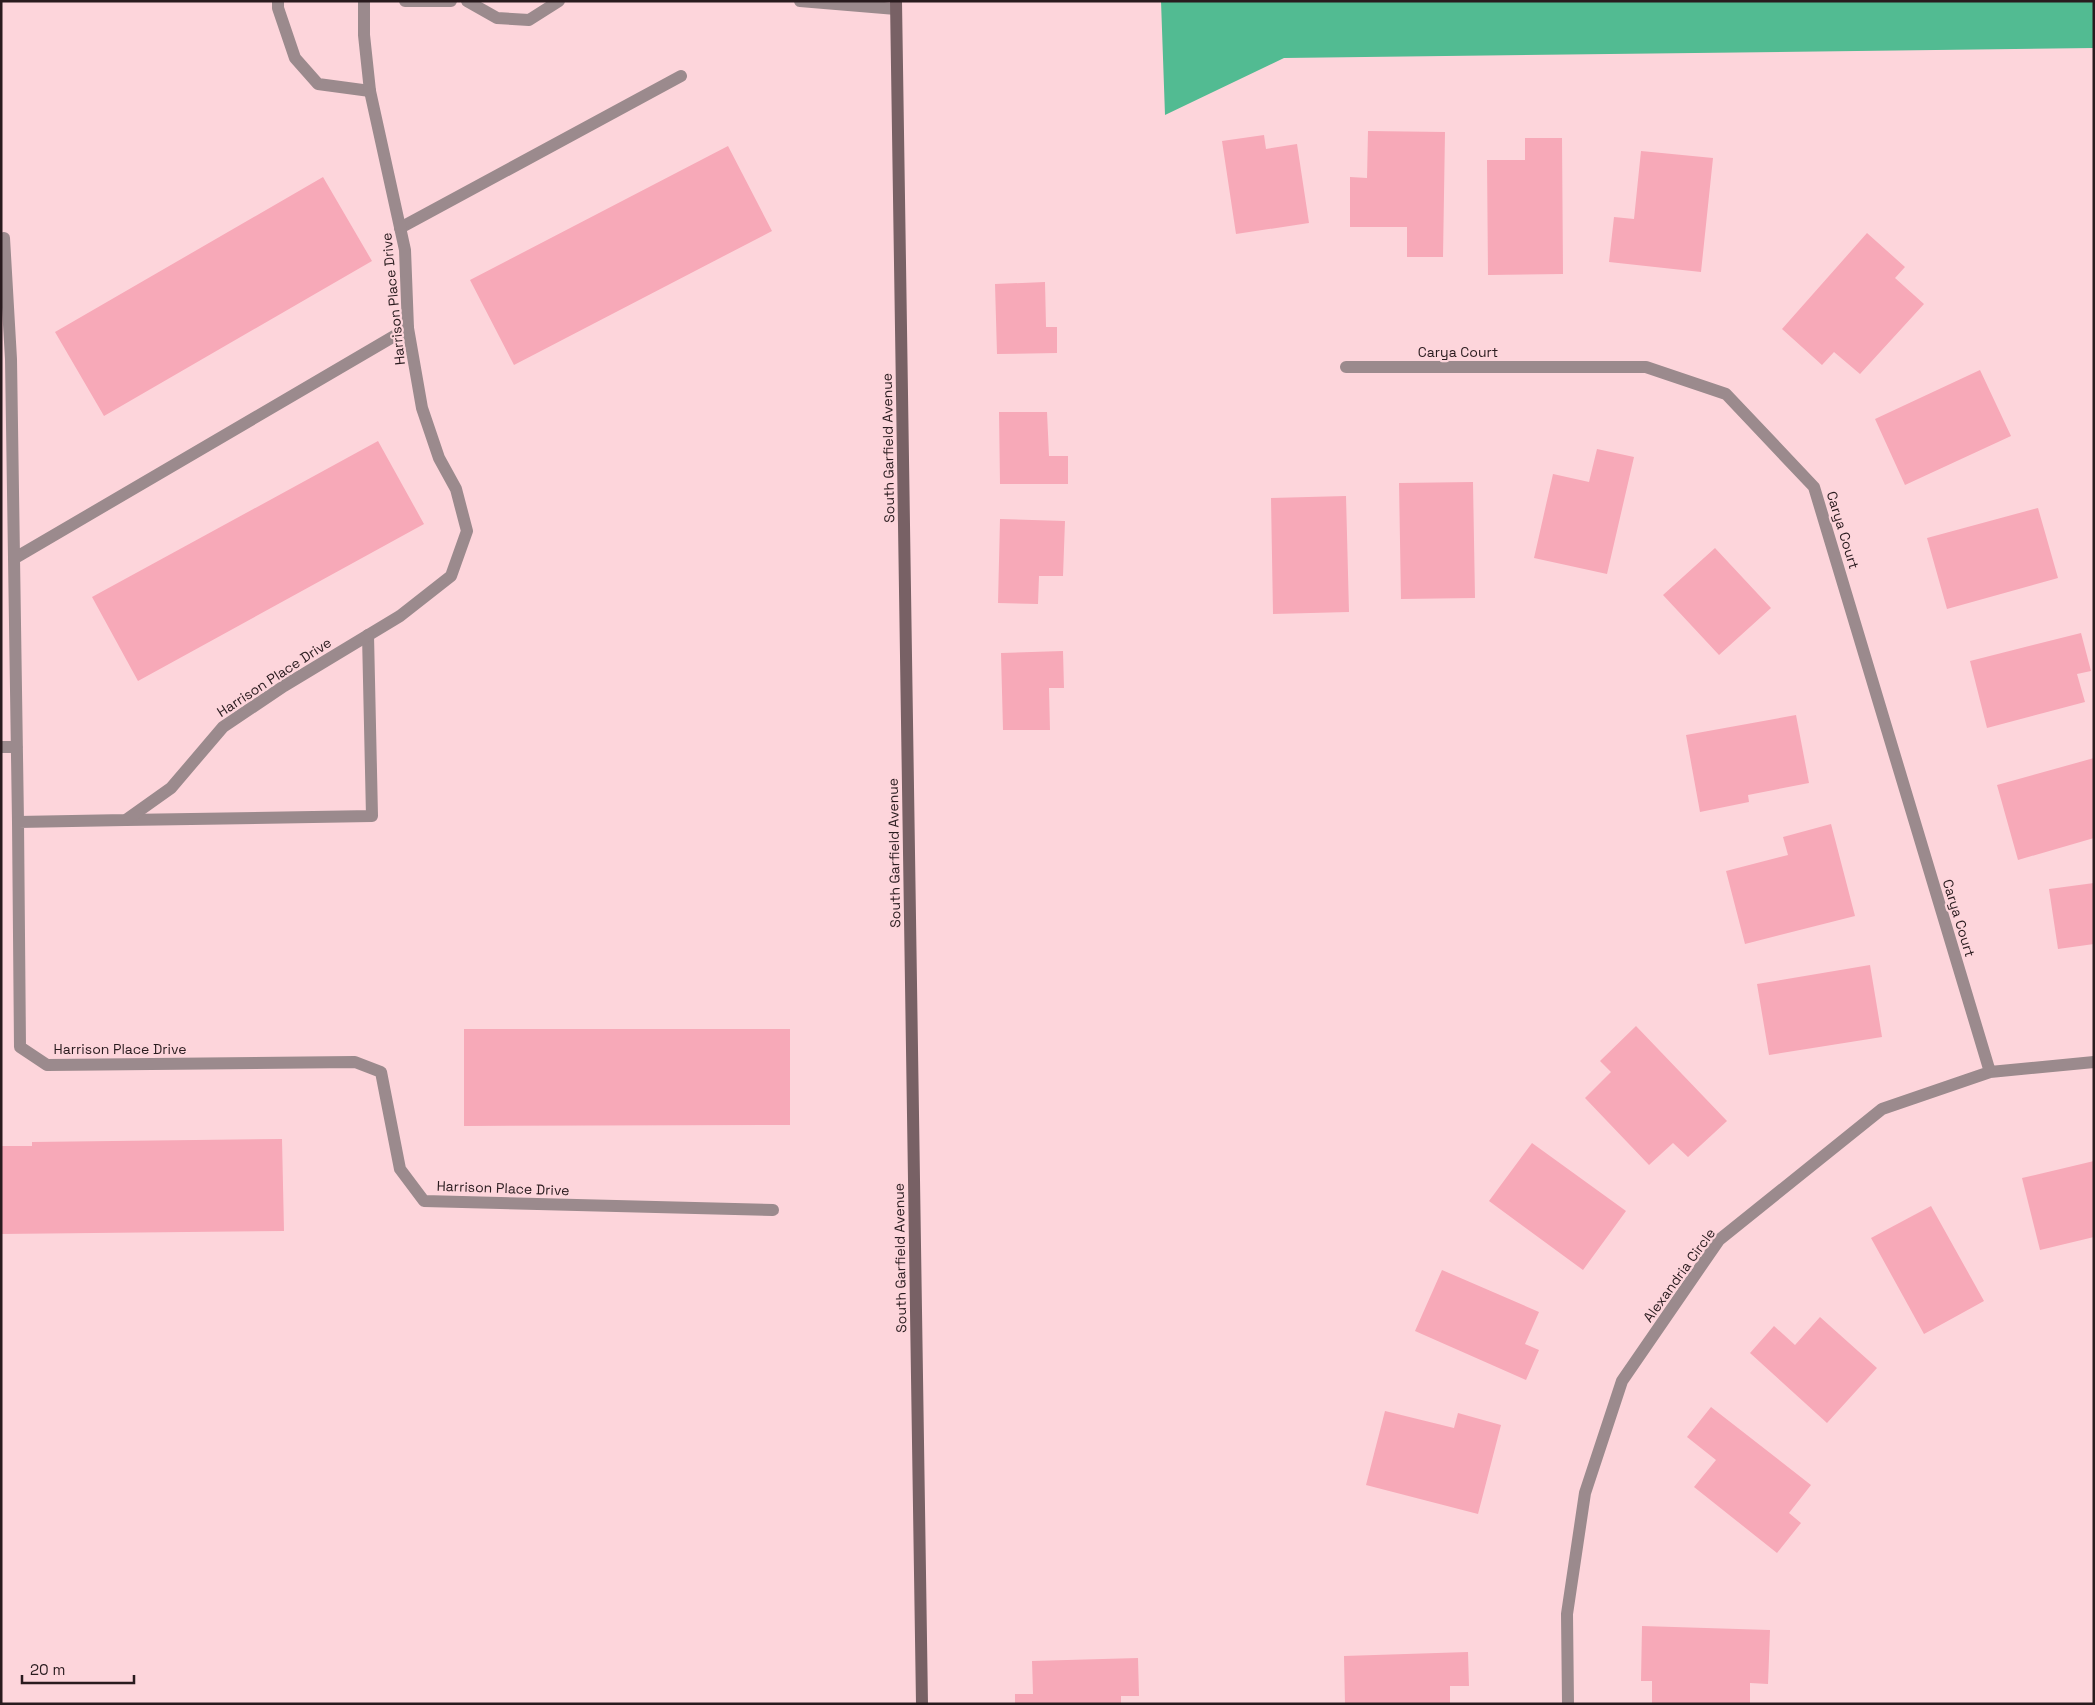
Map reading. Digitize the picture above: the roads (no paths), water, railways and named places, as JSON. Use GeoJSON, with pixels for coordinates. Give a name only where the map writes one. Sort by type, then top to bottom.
{"type":"FeatureCollection","features":[{"type":"Feature","properties":{"kind":"street"},"geometry":{"type":"LineString","coordinates":[[278,1],[278,8],[295,58],[318,84],[370,91]]}},
{"type":"Feature","properties":{"kind":"street","name":"Harrison Place Drive"},"geometry":{"type":"LineString","coordinates":[[126,820],[171,788],[222,727],[284,686],[400,616],[451,576],[467,531],[456,489],[439,458],[422,408],[408,328],[405,250],[370,91],[364,35],[364,1]]}},
{"type":"Feature","properties":{"kind":"street"},"geometry":{"type":"LineString","coordinates":[[405,1],[451,1]]}},
{"type":"Feature","properties":{"kind":"street"},"geometry":{"type":"LineString","coordinates":[[467,1],[497,18],[529,20],[559,1]]}},
{"type":"Feature","properties":{"kind":"street"},"geometry":{"type":"LineString","coordinates":[[800,1],[896,5]]}},
{"type":"Feature","properties":{"kind":"street","name":"South Garfield Avenue"},"geometry":{"type":"LineString","coordinates":[[896,5],[922,1704]]}},
{"type":"Feature","properties":{"kind":"street"},"geometry":{"type":"LineString","coordinates":[[400,228],[681,76]]}},
{"type":"Feature","properties":{"kind":"street"},"geometry":{"type":"LineString","coordinates":[[4,238],[11,359],[18,822],[372,816],[368,635]]}},
{"type":"Feature","properties":{"kind":"street"},"geometry":{"type":"LineString","coordinates":[[15,558],[408,328]]}},
{"type":"Feature","properties":{"kind":"street","name":"Carya Court"},"geometry":{"type":"LineString","coordinates":[[1346,367],[1646,367],[1726,394],[1814,487],[1990,1072]]}},
{"type":"Feature","properties":{"kind":"street"},"geometry":{"type":"LineString","coordinates":[[1,747],[17,747]]}},
{"type":"Feature","properties":{"kind":"street","name":"Harrison Place Drive"},"geometry":{"type":"LineString","coordinates":[[18,822],[20,1047],[47,1065],[355,1062],[382,1072],[400,1169],[424,1201],[773,1210]]}},
{"type":"Feature","properties":{"kind":"street","name":"Alexandria Circle"},"geometry":{"type":"LineString","coordinates":[[1568,1704],[1567,1614],[1585,1493],[1622,1381],[1720,1240],[1882,1109],[1990,1072],[2094,1062]]}}]}
